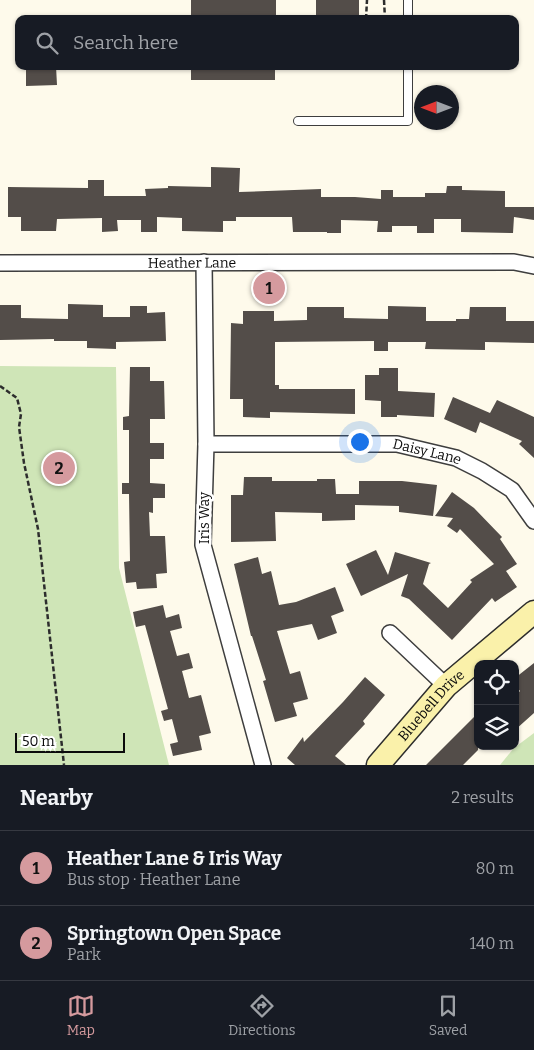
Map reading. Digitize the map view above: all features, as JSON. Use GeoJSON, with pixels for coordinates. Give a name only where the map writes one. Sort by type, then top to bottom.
{"type":"FeatureCollection","features":[{"type":"Feature","properties":{"kind":"street","name":"Iris Way"},"geometry":{"type":"LineString","coordinates":[[204,262],[206,444],[203,545],[263,765]]}},
{"type":"Feature","properties":{"kind":"street","name":"Heather Lane"},"geometry":{"type":"LineString","coordinates":[[0,263],[514,262],[534,266]]}},
{"type":"Feature","properties":{"kind":"street","name":"Daisy Lane"},"geometry":{"type":"LineString","coordinates":[[206,444],[397,444],[456,458],[482,471],[512,490],[534,521]]}},
{"type":"Feature","properties":{"kind":"street","name":"Bluebell Drive"},"geometry":{"type":"LineString","coordinates":[[378,765],[446,686],[534,612]]}},
{"type":"Feature","properties":{"kind":"street"},"geometry":{"type":"LineString","coordinates":[[390,633],[446,686]]}},
{"type":"Feature","properties":{"kind":"lane"},"geometry":{"type":"LineString","coordinates":[[408,0],[408,15]]}},
{"type":"Feature","properties":{"kind":"lane"},"geometry":{"type":"LineString","coordinates":[[298,121],[408,120],[408,70]]}},
{"type":"Feature","properties":{"kind":"path"},"geometry":{"type":"LineString","coordinates":[[366,15],[367,0]]}},
{"type":"Feature","properties":{"kind":"path"},"geometry":{"type":"LineString","coordinates":[[384,0],[385,15]]}},
{"type":"Feature","properties":{"kind":"path"},"geometry":{"type":"LineString","coordinates":[[0,386],[17,398],[21,414],[19,427],[24,463],[38,529],[64,765]]}},
{"type":"Feature","properties":{"kind":"green space"},"geometry":{"type":"Polygon","coordinates":[[[0,366],[116,367],[119,568],[169,765],[0,765],[0,366]]]}},
{"type":"Feature","properties":{"kind":"green space"},"geometry":{"type":"Polygon","coordinates":[[[534,733],[534,765],[500,765],[512,750],[519,750],[519,744],[534,733]]]}},
{"type":"Feature","properties":{"kind":"building"},"geometry":{"type":"Polygon","coordinates":[[[191,0],[276,0],[276,15],[191,15],[191,0]]]}},
{"type":"Feature","properties":{"kind":"building"},"geometry":{"type":"Polygon","coordinates":[[[316,0],[359,0],[359,15],[316,15],[316,0]]]}},
{"type":"Feature","properties":{"kind":"building"},"geometry":{"type":"Polygon","coordinates":[[[26,70],[56,70],[57,85],[26,86],[26,70]]]}},
{"type":"Feature","properties":{"kind":"building"},"geometry":{"type":"Polygon","coordinates":[[[191,70],[275,70],[275,80],[191,80],[191,70]]]}},
{"type":"Feature","properties":{"kind":"building"},"geometry":{"type":"Polygon","coordinates":[[[211,167],[240,168],[239,192],[321,189],[321,197],[381,199],[381,190],[393,190],[393,197],[425,197],[425,193],[446,193],[447,186],[462,186],[462,190],[505,191],[505,207],[534,207],[534,220],[514,217],[513,233],[461,232],[461,219],[434,219],[434,233],[417,233],[417,226],[392,226],[392,232],[377,232],[378,221],[341,220],[341,233],[327,233],[293,232],[292,217],[236,217],[236,221],[223,221],[223,232],[182,231],[182,218],[157,217],[157,232],[141,232],[141,220],[117,220],[118,231],[102,232],[102,218],[57,219],[56,231],[21,231],[21,217],[8,217],[8,187],[88,188],[88,180],[104,180],[104,196],[146,196],[145,189],[168,188],[168,186],[211,187],[211,167]]]}},
{"type":"Feature","properties":{"kind":"building"},"geometry":{"type":"Polygon","coordinates":[[[68,304],[103,305],[103,317],[130,317],[130,306],[147,306],[147,313],[165,312],[166,341],[116,342],[116,349],[87,348],[87,341],[54,341],[54,339],[0,340],[0,305],[21,305],[21,318],[68,319],[68,304]]]}},
{"type":"Feature","properties":{"kind":"building"},"geometry":{"type":"Polygon","coordinates":[[[388,306],[426,307],[426,321],[469,319],[470,307],[506,307],[506,321],[534,321],[534,343],[485,342],[485,350],[425,349],[426,342],[388,342],[388,351],[374,351],[374,341],[275,342],[275,385],[279,385],[279,389],[355,389],[355,414],[270,412],[270,418],[243,417],[243,399],[230,399],[231,323],[243,324],[243,311],[274,311],[274,321],[307,320],[307,307],[344,307],[344,318],[388,319],[388,306]]]}},
{"type":"Feature","properties":{"kind":"building"},"geometry":{"type":"Polygon","coordinates":[[[130,367],[150,367],[150,381],[164,381],[165,419],[150,419],[150,443],[164,443],[164,459],[150,459],[150,483],[165,484],[165,498],[153,498],[153,513],[149,512],[150,536],[165,536],[167,573],[156,574],[157,588],[137,589],[136,582],[126,583],[124,562],[130,561],[129,494],[122,494],[122,483],[129,483],[129,430],[123,430],[123,417],[129,416],[130,367]]]}},
{"type":"Feature","properties":{"kind":"building"},"geometry":{"type":"Polygon","coordinates":[[[379,368],[398,368],[398,391],[435,393],[434,417],[397,415],[397,417],[381,417],[381,401],[365,400],[365,375],[379,375],[379,368]]]}},
{"type":"Feature","properties":{"kind":"building"},"geometry":{"type":"Polygon","coordinates":[[[453,397],[490,413],[497,400],[534,417],[534,458],[519,444],[522,441],[480,422],[476,433],[444,419],[453,397]]]}},
{"type":"Feature","properties":{"kind":"building"},"geometry":{"type":"Polygon","coordinates":[[[244,477],[272,477],[272,481],[335,479],[336,494],[359,494],[359,481],[402,481],[437,485],[433,516],[399,512],[399,506],[355,505],[355,520],[322,521],[322,513],[275,512],[276,541],[231,542],[231,495],[243,495],[244,477]]]}},
{"type":"Feature","properties":{"kind":"building"},"geometry":{"type":"Polygon","coordinates":[[[452,492],[474,508],[502,537],[500,539],[517,564],[506,571],[517,587],[495,602],[492,598],[452,640],[409,599],[401,596],[408,574],[361,596],[346,564],[376,550],[388,575],[395,552],[431,563],[429,564],[423,584],[448,608],[472,582],[470,580],[494,564],[460,529],[457,533],[447,526],[453,518],[435,516],[452,492]]]}},
{"type":"Feature","properties":{"kind":"building"},"geometry":{"type":"Polygon","coordinates":[[[258,557],[262,574],[271,571],[279,605],[296,602],[335,587],[344,611],[331,616],[337,633],[318,640],[312,624],[277,631],[290,674],[300,671],[308,699],[293,703],[297,716],[275,722],[263,681],[266,680],[251,636],[234,564],[258,557]]]}},
{"type":"Feature","properties":{"kind":"building"},"geometry":{"type":"Polygon","coordinates":[[[163,605],[166,618],[179,614],[182,628],[170,631],[177,656],[189,653],[193,668],[182,671],[189,698],[201,695],[211,733],[199,736],[202,750],[173,756],[170,744],[178,742],[172,719],[164,721],[161,711],[168,709],[145,625],[136,627],[133,612],[163,605]]]}},
{"type":"Feature","properties":{"kind":"building"},"geometry":{"type":"Polygon","coordinates":[[[534,663],[534,713],[519,726],[520,691],[519,675],[534,663]]]}},
{"type":"Feature","properties":{"kind":"building"},"geometry":{"type":"Polygon","coordinates":[[[365,677],[385,695],[363,721],[365,724],[335,756],[346,765],[295,765],[287,758],[303,737],[304,742],[365,677]]]}},
{"type":"Feature","properties":{"kind":"building"},"geometry":{"type":"Polygon","coordinates":[[[474,717],[474,750],[478,750],[463,765],[426,765],[474,717]]]}},
{"type":"Feature","properties":{"kind":"place","name":"Heather Lane & Iris Way"},"geometry":{"type":"Point","coordinates":[269,288]}},
{"type":"Feature","properties":{"kind":"place","name":"Springtown Open Space"},"geometry":{"type":"Point","coordinates":[59,468]}}]}
